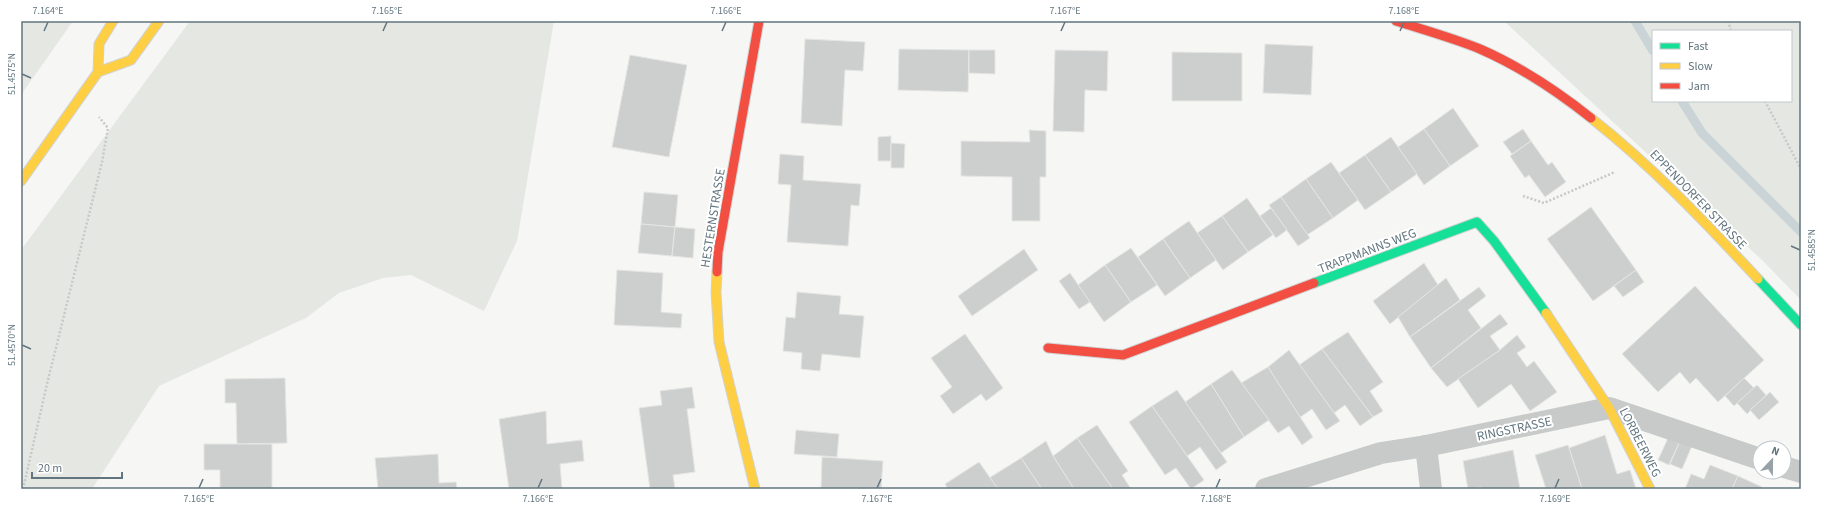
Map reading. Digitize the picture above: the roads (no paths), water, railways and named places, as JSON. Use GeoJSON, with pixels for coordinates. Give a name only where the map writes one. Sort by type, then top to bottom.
{"type":"FeatureCollection","features":[{"type":"Feature","properties":{"kind":"street"},"geometry":{"type":"LineString","coordinates":[[21,181],[98,72],[99,44],[114,21]]}},
{"type":"Feature","properties":{"kind":"street"},"geometry":{"type":"LineString","coordinates":[[98,72],[131,60],[159,21]]}},
{"type":"Feature","properties":{"kind":"street","name":"HESTERNSTRASSE"},"geometry":{"type":"LineString","coordinates":[[755,489],[719,342],[716,292],[718,252],[759,21]]}},
{"type":"Feature","properties":{"kind":"street","name":"EPPENDORFER STRASSE"},"geometry":{"type":"LineString","coordinates":[[1396,21],[1438,34],[1489,54],[1542,82],[1592,117],[1642,159],[1679,194],[1801,325]]}},
{"type":"Feature","properties":{"kind":"street","name":"TRAPPMANNS WEG"},"geometry":{"type":"LineString","coordinates":[[1048,348],[1123,355],[1477,222],[1494,241],[1547,314],[1609,408]]}},
{"type":"Feature","properties":{"kind":"street"},"geometry":{"type":"LineString","coordinates":[[1609,408],[1752,456]]}},
{"type":"Feature","properties":{"kind":"street","name":"RINGSTRASSE"},"geometry":{"type":"LineString","coordinates":[[1266,489],[1380,453],[1426,446],[1609,408]]}},
{"type":"Feature","properties":{"kind":"street","name":"LORBEERWEG"},"geometry":{"type":"LineString","coordinates":[[1609,408],[1650,489]]}},
{"type":"Feature","properties":{"kind":"street"},"geometry":{"type":"LineString","coordinates":[[1426,446],[1431,489]]}},
{"type":"Feature","properties":{"kind":"waterway"},"geometry":{"type":"LineString","coordinates":[[1635,21],[1652,49]]}},
{"type":"Feature","properties":{"kind":"waterway"},"geometry":{"type":"LineString","coordinates":[[1683,102],[1702,133],[1801,232]]}}]}
